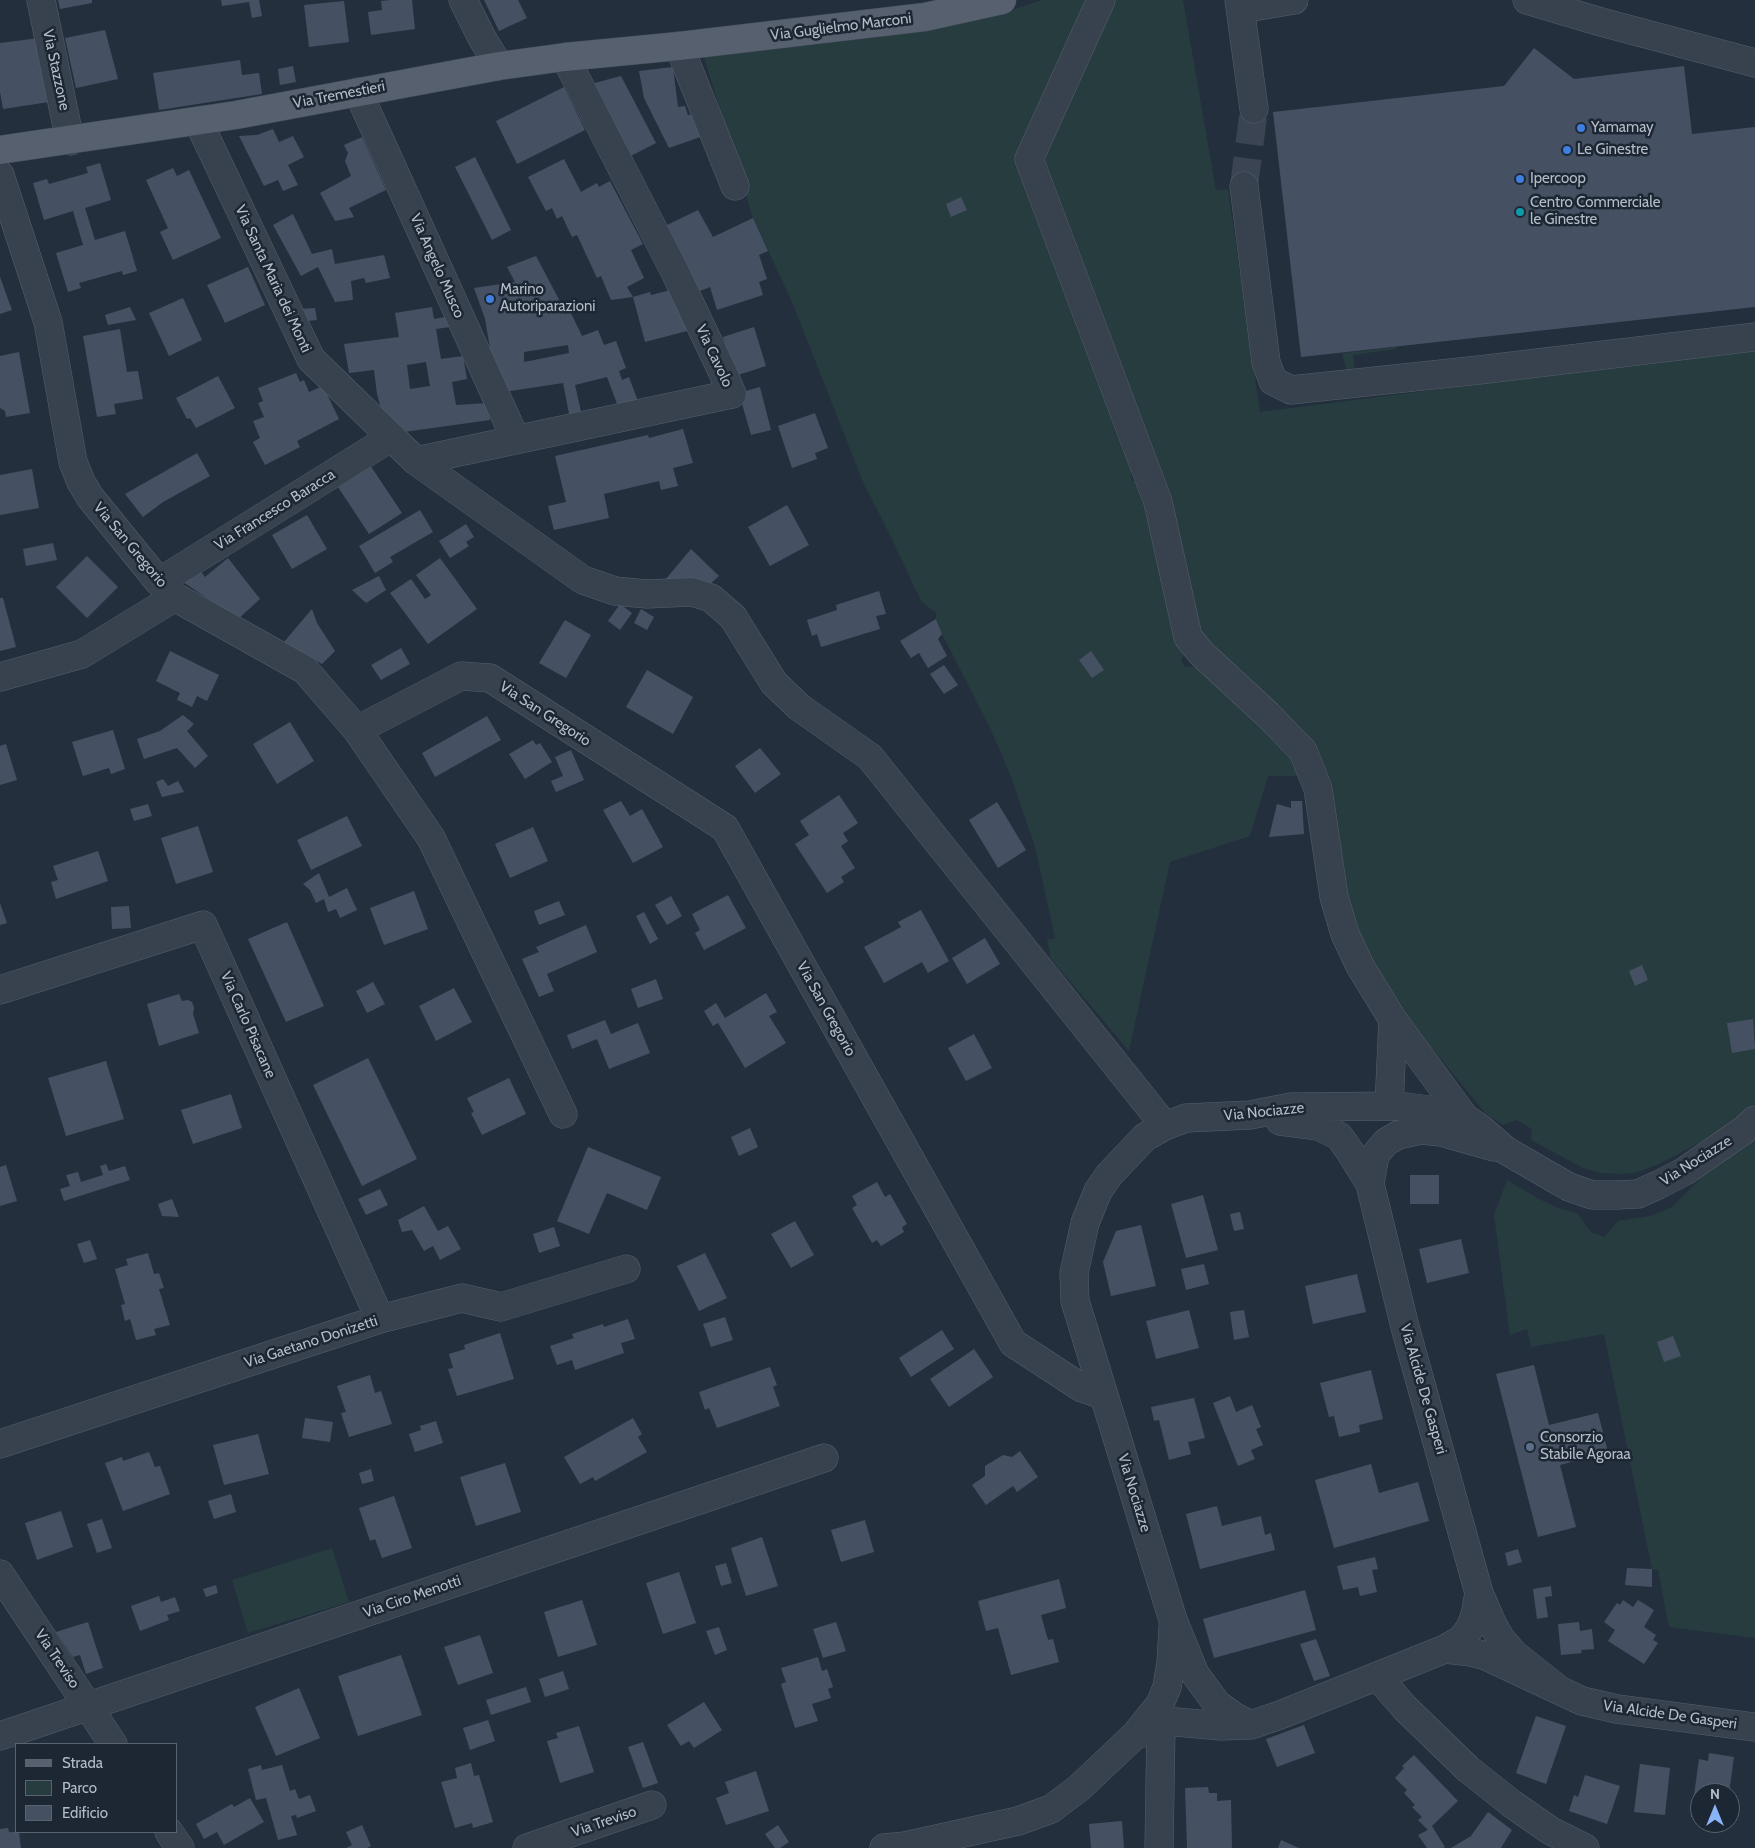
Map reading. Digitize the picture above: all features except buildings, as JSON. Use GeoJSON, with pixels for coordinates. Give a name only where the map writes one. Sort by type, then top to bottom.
{"type":"FeatureCollection","features":[{"type":"Feature","properties":{"kind":"main road","name":"Via Guglielmo Marconi"},"geometry":{"type":"LineString","coordinates":[[679,46],[925,17],[1002,0]]}},
{"type":"Feature","properties":{"kind":"main road","name":"Via Tremestieri"},"geometry":{"type":"LineString","coordinates":[[0,150],[198,120],[499,66],[565,56],[679,46]]}},
{"type":"Feature","properties":{"kind":"street","name":"Via Stazzone"},"geometry":{"type":"LineString","coordinates":[[41,0],[70,140]]}},
{"type":"Feature","properties":{"kind":"street"},"geometry":{"type":"LineString","coordinates":[[463,0],[482,38],[499,66]]}},
{"type":"Feature","properties":{"kind":"street"},"geometry":{"type":"LineString","coordinates":[[1101,0],[1029,159],[1158,502],[1188,637],[1201,653],[1268,715],[1303,751],[1318,789],[1334,897],[1345,934],[1360,966],[1393,1020],[1465,1118]]}},
{"type":"Feature","properties":{"kind":"street"},"geometry":{"type":"LineString","coordinates":[[1254,108],[1240,5],[1294,0]]}},
{"type":"Feature","properties":{"kind":"street"},"geometry":{"type":"LineString","coordinates":[[1528,0],[1601,22],[1755,63]]}},
{"type":"Feature","properties":{"kind":"street"},"geometry":{"type":"LineString","coordinates":[[679,46],[734,186]]}},
{"type":"Feature","properties":{"kind":"street","name":"Via Cavolo"},"geometry":{"type":"LineString","coordinates":[[416,462],[732,394],[724,373],[675,272],[565,56]]}},
{"type":"Feature","properties":{"kind":"street","name":"Via Angelo Musco"},"geometry":{"type":"LineString","coordinates":[[358,92],[516,440]]}},
{"type":"Feature","properties":{"kind":"street","name":"Via Santa Maria dei Monti"},"geometry":{"type":"LineString","coordinates":[[198,120],[311,359],[416,462],[583,580],[615,591],[647,594],[692,592],[711,598],[733,617],[774,683],[799,707],[870,757],[1165,1126]]}},
{"type":"Feature","properties":{"kind":"street","name":"Via San Gregorio"},"geometry":{"type":"LineString","coordinates":[[0,176],[48,322],[73,462],[81,482],[90,497],[167,590],[305,670],[357,730],[461,676],[490,678],[725,828],[1013,1344],[1082,1388],[1103,1395]]}},
{"type":"Feature","properties":{"kind":"street"},"geometry":{"type":"LineString","coordinates":[[1244,186],[1266,362],[1273,381],[1291,390],[1755,337]]}},
{"type":"Feature","properties":{"kind":"street","name":"Via Francesco Baracca"},"geometry":{"type":"LineString","coordinates":[[0,677],[82,654],[167,590],[390,438]]}},
{"type":"Feature","properties":{"kind":"street"},"geometry":{"type":"LineString","coordinates":[[357,730],[431,838],[563,1114]]}},
{"type":"Feature","properties":{"kind":"street","name":"Via Carlo Pisacane"},"geometry":{"type":"LineString","coordinates":[[0,990],[203,925],[380,1319]]}},
{"type":"Feature","properties":{"kind":"street"},"geometry":{"type":"LineString","coordinates":[[1389,1106],[1393,1020]]}},
{"type":"Feature","properties":{"kind":"street","name":"Via Nociazze"},"geometry":{"type":"LineString","coordinates":[[1251,1724],[1235,1717],[1217,1704],[1208,1693],[1196,1674],[1173,1620],[1075,1301],[1074,1273],[1085,1223],[1098,1191],[1109,1175],[1145,1137],[1165,1126],[1186,1118],[1250,1115],[1290,1107],[1389,1106],[1444,1112],[1465,1118],[1505,1150],[1569,1187],[1592,1195],[1616,1196],[1638,1194],[1658,1186],[1685,1171],[1744,1130],[1755,1120]]}},
{"type":"Feature","properties":{"kind":"street"},"geometry":{"type":"LineString","coordinates":[[1250,1115],[1318,1126],[1339,1136],[1370,1184]]}},
{"type":"Feature","properties":{"kind":"street"},"geometry":{"type":"LineString","coordinates":[[1370,1184],[1376,1155],[1386,1142],[1398,1135],[1421,1130],[1440,1132],[1505,1150]]}},
{"type":"Feature","properties":{"kind":"street","name":"Via Alcide De Gasperi"},"geometry":{"type":"LineString","coordinates":[[1370,1184],[1405,1327],[1479,1593],[1501,1639],[1514,1654],[1558,1689],[1582,1701],[1617,1709],[1755,1727]]}},
{"type":"Feature","properties":{"kind":"street","name":"Via Gaetano Donizetti"},"geometry":{"type":"LineString","coordinates":[[0,1444],[380,1319],[462,1298],[500,1307],[626,1269]]}},
{"type":"Feature","properties":{"kind":"street","name":"Via Ciro Menotti"},"geometry":{"type":"LineString","coordinates":[[0,1736],[824,1458]]}},
{"type":"Feature","properties":{"kind":"street","name":"Via Treviso"},"geometry":{"type":"LineString","coordinates":[[0,1574],[113,1743]]}},
{"type":"Feature","properties":{"kind":"street"},"geometry":{"type":"LineString","coordinates":[[1134,1736],[1176,1722],[1221,1726],[1251,1724],[1280,1715],[1378,1677],[1445,1649],[1461,1640],[1470,1628],[1475,1615],[1479,1593]]}},
{"type":"Feature","properties":{"kind":"street"},"geometry":{"type":"LineString","coordinates":[[884,1848],[905,1846],[1018,1821],[1051,1809],[1079,1788],[1134,1736],[1160,1704],[1167,1687],[1171,1663],[1173,1620]]}},
{"type":"Feature","properties":{"kind":"street"},"geometry":{"type":"LineString","coordinates":[[1445,1649],[1486,1656],[1558,1689]]}},
{"type":"Feature","properties":{"kind":"street"},"geometry":{"type":"LineString","coordinates":[[1378,1677],[1405,1708],[1468,1769],[1512,1804],[1551,1831],[1585,1848]]}},
{"type":"Feature","properties":{"kind":"street"},"geometry":{"type":"LineString","coordinates":[[1159,1848],[1161,1726]]}},
{"type":"Feature","properties":{"kind":"street","name":"Via Treviso"},"geometry":{"type":"LineString","coordinates":[[528,1848],[652,1805]]}},
{"type":"Feature","properties":{"kind":"street"},"geometry":{"type":"LineString","coordinates":[[171,1833],[180,1848]]}},
{"type":"Feature","properties":{"kind":"green space"},"geometry":{"type":"Polygon","coordinates":[[[1042,0],[1097,0],[1025,153],[1136,466],[1131,474],[1132,481],[1141,481],[1185,653],[1181,660],[1185,667],[1202,666],[1279,735],[1302,776],[1268,776],[1250,836],[1170,862],[1129,1051],[1051,959],[1047,940],[1055,938],[1035,847],[1012,779],[991,730],[942,634],[936,619],[936,613],[921,601],[863,482],[792,302],[753,218],[704,57],[879,37],[1003,13],[1042,0]]]}},
{"type":"Feature","properties":{"kind":"green space"},"geometry":{"type":"Polygon","coordinates":[[[1112,0],[1183,0],[1216,190],[1228,189],[1260,412],[1755,349],[1755,1105],[1742,1117],[1709,1138],[1659,1164],[1638,1172],[1622,1174],[1601,1173],[1583,1168],[1531,1140],[1532,1129],[1517,1120],[1503,1125],[1485,1113],[1380,985],[1367,965],[1350,907],[1323,762],[1314,743],[1212,650],[1200,632],[1042,164],[1112,0]]]}},
{"type":"Feature","properties":{"kind":"green space"},"geometry":{"type":"Polygon","coordinates":[[[1397,347],[1396,349],[1353,355],[1355,372],[1348,370],[1342,353],[1397,347]]]}},
{"type":"Feature","properties":{"kind":"green space"},"geometry":{"type":"Polygon","coordinates":[[[1755,1135],[1755,1638],[1669,1627],[1658,1570],[1652,1569],[1604,1334],[1531,1347],[1527,1329],[1510,1335],[1494,1215],[1507,1180],[1558,1208],[1577,1213],[1591,1232],[1604,1237],[1618,1221],[1651,1216],[1672,1207],[1704,1175],[1755,1135]]]}},
{"type":"Feature","properties":{"kind":"green space"},"geometry":{"type":"Polygon","coordinates":[[[332,1548],[349,1602],[248,1633],[232,1580],[332,1548]]]}},
{"type":"Feature","properties":{"kind":"tunnel"},"geometry":{"type":"LineString","coordinates":[[1244,186],[1254,109]]}},
{"type":"Feature","properties":{"kind":"place","name":"Yamamay"},"geometry":{"type":"Point","coordinates":[1581,128]}},
{"type":"Feature","properties":{"kind":"place","name":"Le Ginestre"},"geometry":{"type":"Point","coordinates":[1567,150]}},
{"type":"Feature","properties":{"kind":"place","name":"Ipercoop"},"geometry":{"type":"Point","coordinates":[1520,179]}},
{"type":"Feature","properties":{"kind":"place","name":"Centro Commerciale le Ginestre"},"geometry":{"type":"Point","coordinates":[1520,212]}},
{"type":"Feature","properties":{"kind":"place","name":"Marino Autoriparazioni"},"geometry":{"type":"Point","coordinates":[490,299]}},
{"type":"Feature","properties":{"kind":"place","name":"Consorzio Stabile Agoraa"},"geometry":{"type":"Point","coordinates":[1530,1447]}}]}
